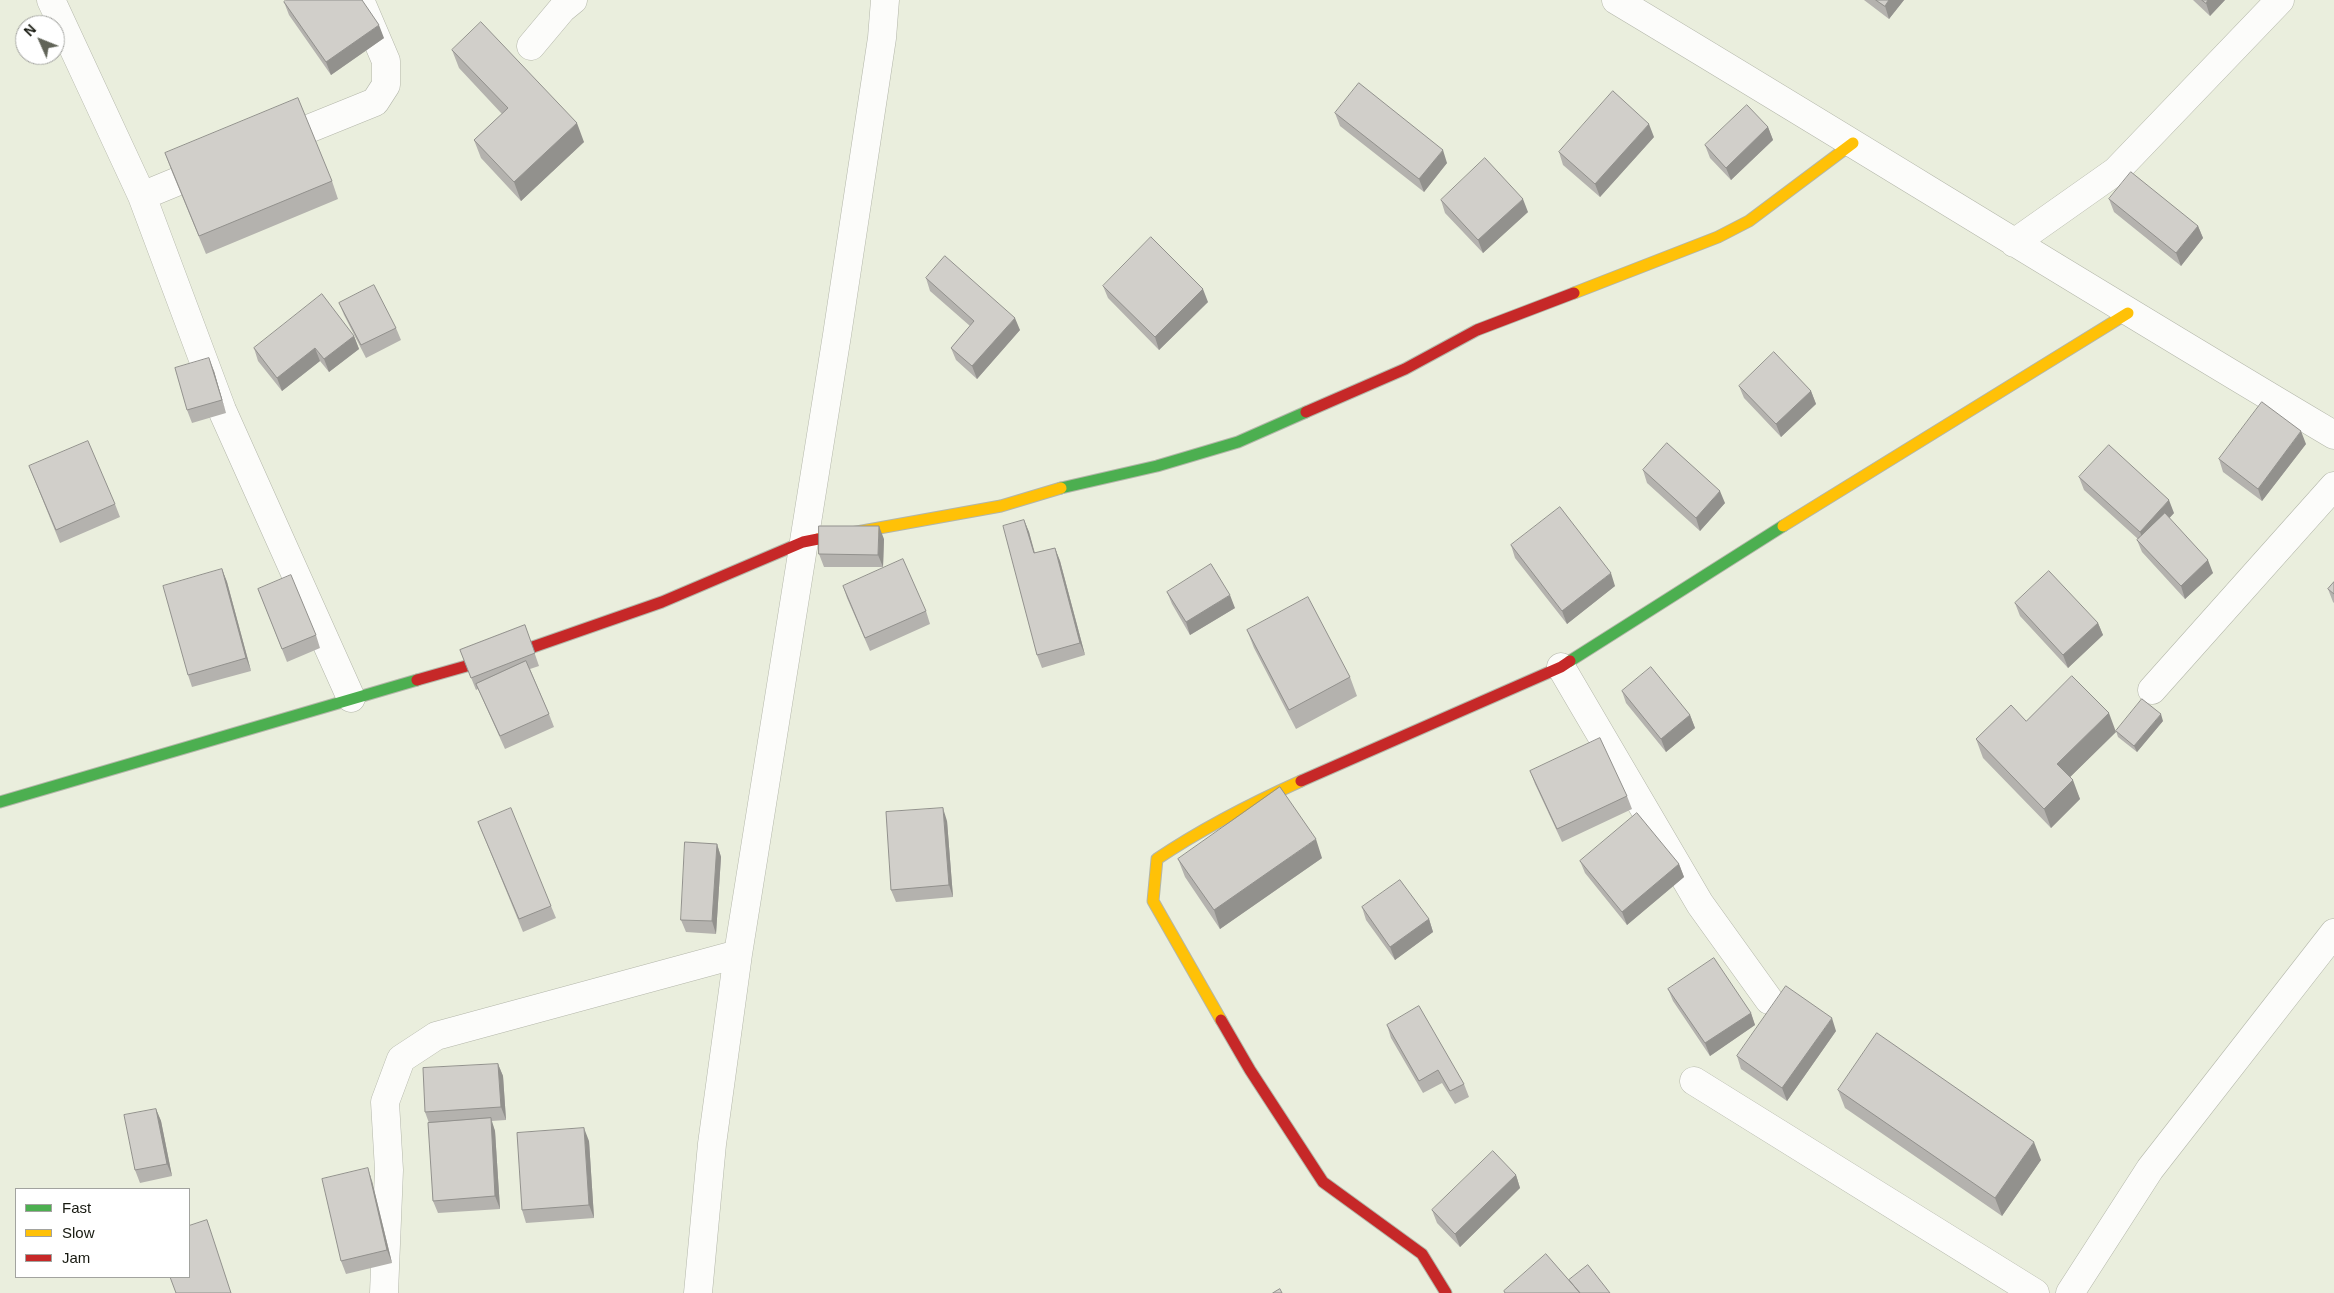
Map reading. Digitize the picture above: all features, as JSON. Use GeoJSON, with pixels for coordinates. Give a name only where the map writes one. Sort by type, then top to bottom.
{"type":"FeatureCollection","features":[{"type":"Feature","properties":{"kind":"street"},"geometry":{"type":"LineString","coordinates":[[51,0],[142,196],[222,410],[351,698]]}},
{"type":"Feature","properties":{"kind":"street"},"geometry":{"type":"LineString","coordinates":[[142,196],[375,102],[386,85],[386,61],[360,0]]}},
{"type":"Feature","properties":{"kind":"street"},"geometry":{"type":"LineString","coordinates":[[531,46],[562,8],[573,0]]}},
{"type":"Feature","properties":{"kind":"street"},"geometry":{"type":"LineString","coordinates":[[698,1293],[712,1144],[738,954],[839,326],[882,38],[885,0]]}},
{"type":"Feature","properties":{"kind":"street"},"geometry":{"type":"LineString","coordinates":[[1616,0],[1853,143],[2128,313],[2334,435]]}},
{"type":"Feature","properties":{"kind":"street"},"geometry":{"type":"LineString","coordinates":[[2014,243],[2116,171],[2280,0]]}},
{"type":"Feature","properties":{"kind":"street"},"geometry":{"type":"LineString","coordinates":[[0,802],[351,698],[530,648],[662,602],[803,542],[1001,506],[1079,483],[1157,466],[1238,442],[1405,369],[1478,330],[1718,237],[1749,221],[1853,143]]}},
{"type":"Feature","properties":{"kind":"street"},"geometry":{"type":"LineString","coordinates":[[1446,1293],[1422,1254],[1323,1182],[1250,1070],[1153,901],[1157,859],[1196,832],[1263,798],[1560,667],[1670,596],[2128,313]]}},
{"type":"Feature","properties":{"kind":"street"},"geometry":{"type":"LineString","coordinates":[[2152,690],[2334,486]]}},
{"type":"Feature","properties":{"kind":"street"},"geometry":{"type":"LineString","coordinates":[[1560,667],[1700,904],[1769,1000]]}},
{"type":"Feature","properties":{"kind":"street"},"geometry":{"type":"LineString","coordinates":[[2070,1293],[2150,1169],[2334,933]]}},
{"type":"Feature","properties":{"kind":"street"},"geometry":{"type":"LineString","coordinates":[[384,1293],[389,1170],[386,1102],[401,1059],[436,1036],[738,954]]}},
{"type":"Feature","properties":{"kind":"street"},"geometry":{"type":"LineString","coordinates":[[1694,1081],[2035,1293]]}},
{"type":"Feature","properties":{"kind":"building"},"geometry":{"type":"Polygon","coordinates":[[[286,0],[362,0],[379,25],[326,62],[284,2],[286,0]]]}},
{"type":"Feature","properties":{"kind":"building"},"geometry":{"type":"Polygon","coordinates":[[[1876,0],[1889,0],[1885,6],[1876,0]]]}},
{"type":"Feature","properties":{"kind":"building"},"geometry":{"type":"Polygon","coordinates":[[[481,22],[577,123],[514,182],[474,140],[508,108],[452,50],[481,22]]]}},
{"type":"Feature","properties":{"kind":"building"},"geometry":{"type":"Polygon","coordinates":[[[1359,83],[1443,150],[1419,179],[1335,113],[1359,83]]]}},
{"type":"Feature","properties":{"kind":"building"},"geometry":{"type":"Polygon","coordinates":[[[1613,91],[1649,124],[1595,184],[1559,152],[1613,91]]]}},
{"type":"Feature","properties":{"kind":"building"},"geometry":{"type":"Polygon","coordinates":[[[298,98],[332,181],[199,236],[165,153],[298,98]]]}},
{"type":"Feature","properties":{"kind":"building"},"geometry":{"type":"Polygon","coordinates":[[[1747,105],[1768,127],[1726,168],[1705,145],[1747,105]]]}},
{"type":"Feature","properties":{"kind":"building"},"geometry":{"type":"Polygon","coordinates":[[[1485,158],[1523,199],[1478,240],[1441,200],[1485,158]]]}},
{"type":"Feature","properties":{"kind":"building"},"geometry":{"type":"Polygon","coordinates":[[[2131,172],[2198,226],[2176,253],[2109,199],[2131,172]]]}},
{"type":"Feature","properties":{"kind":"building"},"geometry":{"type":"Polygon","coordinates":[[[1151,237],[1203,289],[1155,337],[1103,286],[1151,237]]]}},
{"type":"Feature","properties":{"kind":"building"},"geometry":{"type":"Polygon","coordinates":[[[945,256],[1015,318],[972,366],[951,348],[974,321],[926,278],[945,256]]]}},
{"type":"Feature","properties":{"kind":"building"},"geometry":{"type":"Polygon","coordinates":[[[374,285],[396,328],[361,345],[339,303],[374,285]]]}},
{"type":"Feature","properties":{"kind":"building"},"geometry":{"type":"Polygon","coordinates":[[[322,294],[354,336],[324,359],[315,348],[277,378],[254,348],[322,294]]]}},
{"type":"Feature","properties":{"kind":"building"},"geometry":{"type":"Polygon","coordinates":[[[1774,352],[1811,391],[1776,424],[1739,386],[1774,352]]]}},
{"type":"Feature","properties":{"kind":"building"},"geometry":{"type":"Polygon","coordinates":[[[209,358],[222,400],[187,410],[175,368],[209,358]]]}},
{"type":"Feature","properties":{"kind":"building"},"geometry":{"type":"Polygon","coordinates":[[[2262,402],[2301,431],[2258,489],[2219,459],[2262,402]]]}},
{"type":"Feature","properties":{"kind":"building"},"geometry":{"type":"Polygon","coordinates":[[[88,441],[115,504],[56,530],[29,466],[88,441]]]}},
{"type":"Feature","properties":{"kind":"building"},"geometry":{"type":"Polygon","coordinates":[[[1667,443],[1720,491],[1696,518],[1643,470],[1667,443]]]}},
{"type":"Feature","properties":{"kind":"building"},"geometry":{"type":"Polygon","coordinates":[[[2109,445],[2169,500],[2140,532],[2079,477],[2109,445]]]}},
{"type":"Feature","properties":{"kind":"building"},"geometry":{"type":"Polygon","coordinates":[[[1560,507],[1611,573],[1562,611],[1511,545],[1560,507]]]}},
{"type":"Feature","properties":{"kind":"building"},"geometry":{"type":"Polygon","coordinates":[[[2165,513],[2208,560],[2181,586],[2137,540],[2165,513]]]}},
{"type":"Feature","properties":{"kind":"building"},"geometry":{"type":"Polygon","coordinates":[[[1024,520],[1034,553],[1055,548],[1080,643],[1037,655],[1003,526],[1024,520]]]}},
{"type":"Feature","properties":{"kind":"building"},"geometry":{"type":"Polygon","coordinates":[[[819,526],[879,526],[878,555],[819,554],[819,526]]]}},
{"type":"Feature","properties":{"kind":"building"},"geometry":{"type":"Polygon","coordinates":[[[903,559],[926,611],[865,638],[843,586],[903,559]]]}},
{"type":"Feature","properties":{"kind":"building"},"geometry":{"type":"Polygon","coordinates":[[[1211,564],[1230,595],[1186,622],[1167,592],[1211,564]]]}},
{"type":"Feature","properties":{"kind":"building"},"geometry":{"type":"Polygon","coordinates":[[[222,569],[246,658],[188,675],[163,586],[222,569]]]}},
{"type":"Feature","properties":{"kind":"building"},"geometry":{"type":"Polygon","coordinates":[[[2049,571],[2098,623],[2063,655],[2015,603],[2049,571]]]}},
{"type":"Feature","properties":{"kind":"building"},"geometry":{"type":"Polygon","coordinates":[[[291,575],[316,635],[282,649],[258,589],[291,575]]]}},
{"type":"Feature","properties":{"kind":"building"},"geometry":{"type":"Polygon","coordinates":[[[2334,582],[2334,594],[2328,589],[2334,582]]]}},
{"type":"Feature","properties":{"kind":"building"},"geometry":{"type":"Polygon","coordinates":[[[1308,597],[1350,677],[1289,710],[1247,630],[1308,597]]]}},
{"type":"Feature","properties":{"kind":"building"},"geometry":{"type":"Polygon","coordinates":[[[525,625],[535,653],[471,678],[460,650],[525,625]]]}},
{"type":"Feature","properties":{"kind":"building"},"geometry":{"type":"Polygon","coordinates":[[[526,661],[549,714],[500,736],[476,684],[526,661]]]}},
{"type":"Feature","properties":{"kind":"building"},"geometry":{"type":"Polygon","coordinates":[[[1651,667],[1690,715],[1661,739],[1622,691],[1651,667]]]}},
{"type":"Feature","properties":{"kind":"building"},"geometry":{"type":"Polygon","coordinates":[[[2072,676],[2109,713],[2057,764],[2073,780],[2044,809],[1976,739],[2011,705],[2026,721],[2072,676]]]}},
{"type":"Feature","properties":{"kind":"building"},"geometry":{"type":"Polygon","coordinates":[[[2142,699],[2161,714],[2134,746],[2116,731],[2142,699]]]}},
{"type":"Feature","properties":{"kind":"building"},"geometry":{"type":"Polygon","coordinates":[[[1600,738],[1627,796],[1557,829],[1530,771],[1600,738]]]}},
{"type":"Feature","properties":{"kind":"building"},"geometry":{"type":"Polygon","coordinates":[[[1280,787],[1316,839],[1214,910],[1178,859],[1280,787]]]}},
{"type":"Feature","properties":{"kind":"building"},"geometry":{"type":"Polygon","coordinates":[[[511,808],[551,906],[519,919],[478,822],[511,808]]]}},
{"type":"Feature","properties":{"kind":"building"},"geometry":{"type":"Polygon","coordinates":[[[943,808],[949,885],[891,890],[886,812],[943,808]]]}},
{"type":"Feature","properties":{"kind":"building"},"geometry":{"type":"Polygon","coordinates":[[[1637,813],[1679,864],[1622,912],[1580,861],[1637,813]]]}},
{"type":"Feature","properties":{"kind":"building"},"geometry":{"type":"Polygon","coordinates":[[[685,842],[717,844],[712,921],[681,920],[685,842]]]}},
{"type":"Feature","properties":{"kind":"building"},"geometry":{"type":"Polygon","coordinates":[[[1400,880],[1429,919],[1390,947],[1362,907],[1400,880]]]}},
{"type":"Feature","properties":{"kind":"building"},"geometry":{"type":"Polygon","coordinates":[[[1714,958],[1751,1013],[1705,1043],[1668,989],[1714,958]]]}},
{"type":"Feature","properties":{"kind":"building"},"geometry":{"type":"Polygon","coordinates":[[[1786,986],[1832,1018],[1782,1088],[1737,1056],[1786,986]]]}},
{"type":"Feature","properties":{"kind":"building"},"geometry":{"type":"Polygon","coordinates":[[[1419,1006],[1464,1084],[1450,1091],[1438,1070],[1419,1081],[1387,1025],[1419,1006]]]}},
{"type":"Feature","properties":{"kind":"building"},"geometry":{"type":"Polygon","coordinates":[[[1877,1033],[2034,1142],[1995,1198],[1838,1090],[1877,1033]]]}},
{"type":"Feature","properties":{"kind":"building"},"geometry":{"type":"Polygon","coordinates":[[[498,1064],[501,1107],[425,1112],[423,1068],[498,1064]]]}},
{"type":"Feature","properties":{"kind":"building"},"geometry":{"type":"Polygon","coordinates":[[[156,1109],[167,1164],[135,1170],[124,1115],[156,1109]]]}},
{"type":"Feature","properties":{"kind":"building"},"geometry":{"type":"Polygon","coordinates":[[[491,1118],[495,1196],[433,1201],[428,1123],[491,1118]]]}},
{"type":"Feature","properties":{"kind":"building"},"geometry":{"type":"Polygon","coordinates":[[[584,1128],[589,1205],[522,1210],[517,1133],[584,1128]]]}},
{"type":"Feature","properties":{"kind":"building"},"geometry":{"type":"Polygon","coordinates":[[[1493,1151],[1516,1175],[1455,1234],[1432,1210],[1493,1151]]]}},
{"type":"Feature","properties":{"kind":"building"},"geometry":{"type":"Polygon","coordinates":[[[368,1168],[387,1250],[341,1261],[322,1179],[368,1168]]]}},
{"type":"Feature","properties":{"kind":"building"},"geometry":{"type":"Polygon","coordinates":[[[207,1220],[231,1293],[176,1293],[170,1278],[190,1278],[190,1226],[207,1220]]]}},
{"type":"Feature","properties":{"kind":"building"},"geometry":{"type":"Polygon","coordinates":[[[1546,1254],[1580,1293],[1505,1293],[1504,1291],[1546,1254]]]}},
{"type":"Feature","properties":{"kind":"building"},"geometry":{"type":"Polygon","coordinates":[[[1588,1265],[1610,1293],[1580,1293],[1569,1280],[1588,1265]]]}},
{"type":"Feature","properties":{"kind":"building"},"geometry":{"type":"Polygon","coordinates":[[[1280,1289],[1282,1293],[1273,1293],[1280,1289]]]}},
{"type":"Feature","properties":{"kind":"traffic: fast"},"geometry":{"type":"LineString","coordinates":[[1061,488],[1157,466],[1238,442],[1306,412]]}},
{"type":"Feature","properties":{"kind":"traffic: fast"},"geometry":{"type":"LineString","coordinates":[[1570,661],[1783,526]]}},
{"type":"Feature","properties":{"kind":"traffic: fast"},"geometry":{"type":"LineString","coordinates":[[0,802],[417,680]]}},
{"type":"Feature","properties":{"kind":"traffic: slow"},"geometry":{"type":"LineString","coordinates":[[1574,293],[1718,237],[1749,221],[1853,143]]}},
{"type":"Feature","properties":{"kind":"traffic: slow"},"geometry":{"type":"LineString","coordinates":[[1783,526],[2128,313]]}},
{"type":"Feature","properties":{"kind":"traffic: slow"},"geometry":{"type":"LineString","coordinates":[[818,539],[1001,506],[1061,488]]}},
{"type":"Feature","properties":{"kind":"traffic: slow"},"geometry":{"type":"LineString","coordinates":[[1221,1020],[1153,901],[1157,859],[1227,817],[1301,781]]}},
{"type":"Feature","properties":{"kind":"traffic: jam"},"geometry":{"type":"LineString","coordinates":[[1306,412],[1405,369],[1477,330],[1574,293]]}},
{"type":"Feature","properties":{"kind":"traffic: jam"},"geometry":{"type":"LineString","coordinates":[[417,680],[530,648],[662,602],[803,542],[818,539]]}},
{"type":"Feature","properties":{"kind":"traffic: jam"},"geometry":{"type":"LineString","coordinates":[[1301,781],[1561,667],[1570,661]]}},
{"type":"Feature","properties":{"kind":"traffic: jam"},"geometry":{"type":"LineString","coordinates":[[1221,1020],[1250,1070],[1323,1182],[1422,1254],[1446,1293]]}}]}
